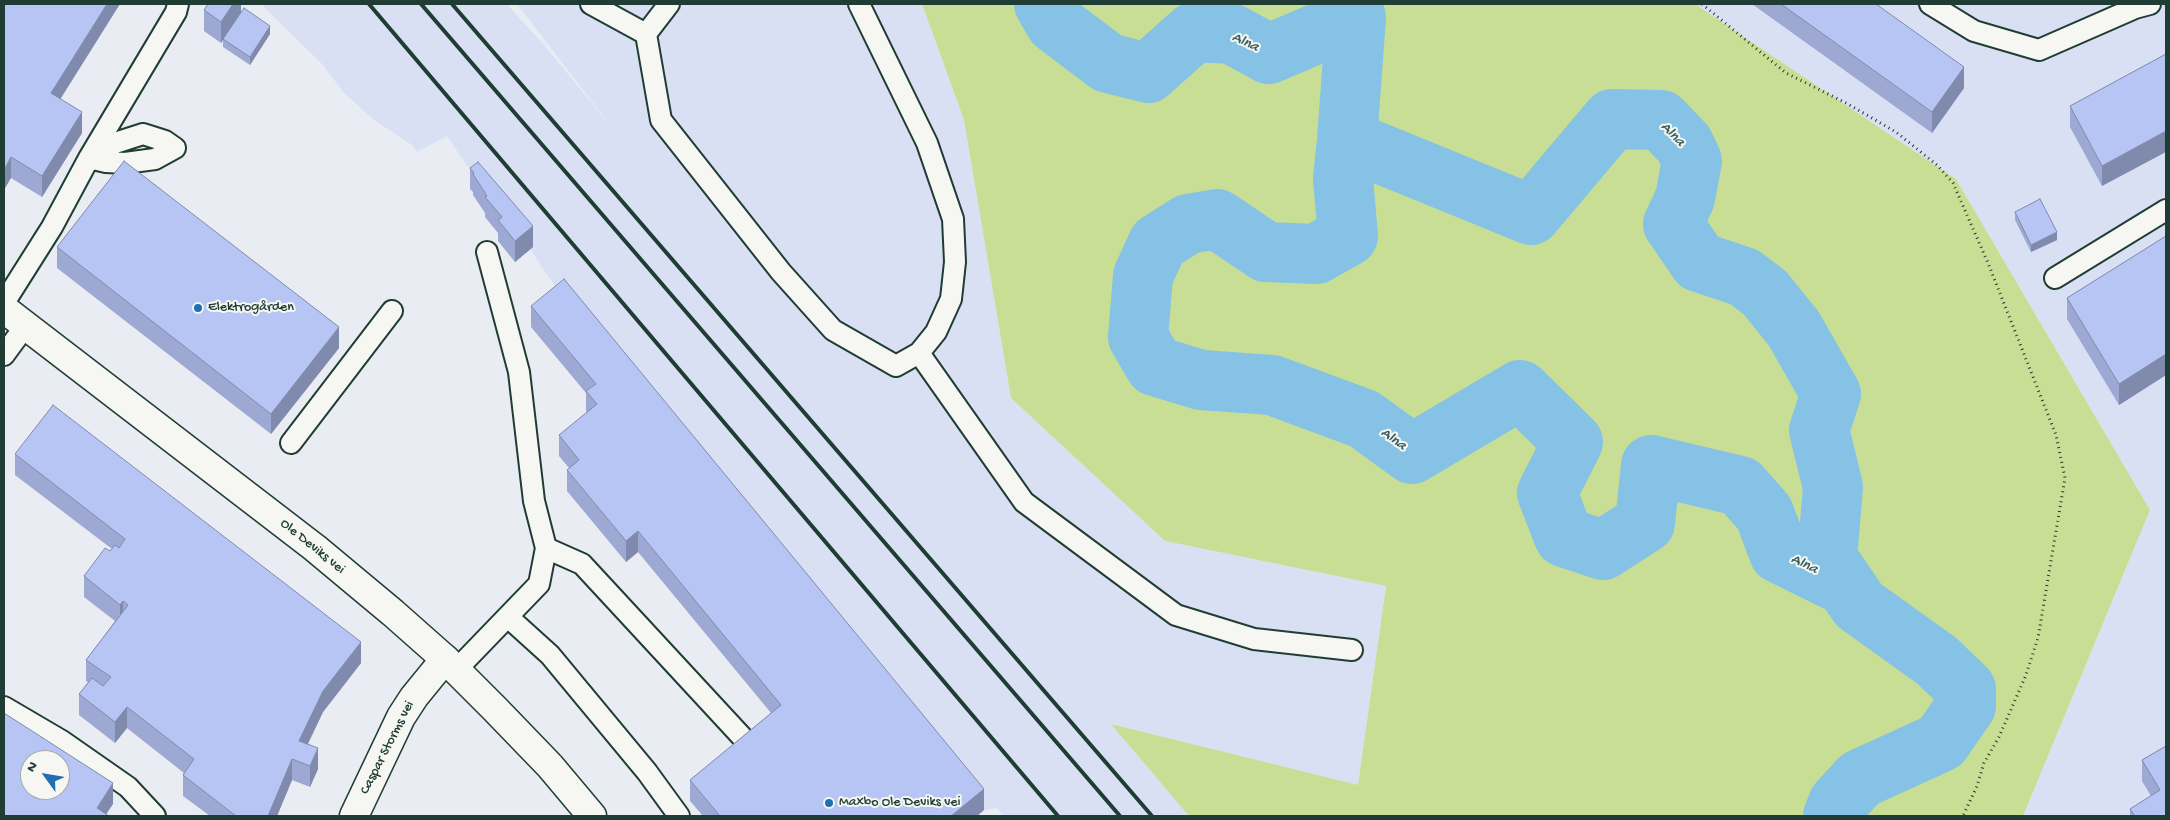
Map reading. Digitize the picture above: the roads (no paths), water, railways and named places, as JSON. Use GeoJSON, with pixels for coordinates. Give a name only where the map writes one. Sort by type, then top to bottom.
{"type":"FeatureCollection","features":[{"type":"Feature","properties":{"kind":"street","name":"Ole Deviks vei"},"geometry":{"type":"LineString","coordinates":[[4,309],[315,548],[450,665],[550,766],[592,816]]}},
{"type":"Feature","properties":{"kind":"street","name":"Caspar Storms vei"},"geometry":{"type":"LineString","coordinates":[[354,816],[401,717],[414,697],[450,665]]}},
{"type":"Feature","properties":{"kind":"lane"},"geometry":{"type":"LineString","coordinates":[[4,303],[52,227],[89,158],[176,12],[178,4]]}},
{"type":"Feature","properties":{"kind":"lane"},"geometry":{"type":"LineString","coordinates":[[591,4],[646,34]]}},
{"type":"Feature","properties":{"kind":"lane"},"geometry":{"type":"LineString","coordinates":[[669,4],[646,34],[661,120],[781,272],[833,330],[896,366],[919,353],[936,332],[951,298],[955,262],[953,219],[927,143],[859,4]]}},
{"type":"Feature","properties":{"kind":"lane"},"geometry":{"type":"LineString","coordinates":[[1930,4],[1974,31],[2039,50],[2135,8],[2150,4]]}},
{"type":"Feature","properties":{"kind":"lane"},"geometry":{"type":"LineString","coordinates":[[2055,278],[2166,210]]}},
{"type":"Feature","properties":{"kind":"lane"},"geometry":{"type":"LineString","coordinates":[[450,665],[508,617],[539,584],[546,548],[534,501],[519,372],[487,252]]}},
{"type":"Feature","properties":{"kind":"lane"},"geometry":{"type":"LineString","coordinates":[[291,443],[392,311]]}},
{"type":"Feature","properties":{"kind":"lane"},"geometry":{"type":"LineString","coordinates":[[4,355],[26,325]]}},
{"type":"Feature","properties":{"kind":"lane"},"geometry":{"type":"LineString","coordinates":[[919,353],[1024,502],[1176,615],[1254,639],[1352,650]]}},
{"type":"Feature","properties":{"kind":"lane"},"geometry":{"type":"LineString","coordinates":[[546,548],[582,564],[743,738]]}},
{"type":"Feature","properties":{"kind":"lane"},"geometry":{"type":"LineString","coordinates":[[508,617],[550,655],[647,772],[679,816]]}},
{"type":"Feature","properties":{"kind":"lane"},"geometry":{"type":"LineString","coordinates":[[4,707],[62,741],[128,787],[155,816]]}},
{"type":"Feature","properties":{"kind":"waterway","name":"Alna"},"geometry":{"type":"LineString","coordinates":[[1044,4],[1055,23],[1108,63],[1148,73],[1194,32],[1232,34],[1269,54],[1356,17],[1347,140],[1531,215],[1612,119],[1661,120],[1684,144],[1692,161],[1685,198],[1673,224],[1699,262],[1744,277],[1765,293],[1794,329],[1831,394],[1819,430],[1833,487],[1827,558],[1859,605],[1937,661],[1966,689],[1966,706],[1941,742],[1860,779],[1838,803],[1833,816]]}},
{"type":"Feature","properties":{"kind":"waterway","name":"Alna"},"geometry":{"type":"LineString","coordinates":[[1347,140],[1343,179],[1348,236],[1316,254],[1266,252],[1217,219],[1188,224],[1158,243],[1143,276],[1138,337],[1155,366],[1201,380],[1272,385],[1364,419],[1412,454],[1520,390],[1573,442],[1547,493],[1564,537],[1603,550],[1645,523],[1651,465],[1740,486],[1764,513],[1779,553],[1846,586]]}},
{"type":"Feature","properties":{"kind":"railway"},"geometry":{"type":"LineString","coordinates":[[369,4],[1058,816]]}},
{"type":"Feature","properties":{"kind":"railway"},"geometry":{"type":"LineString","coordinates":[[421,4],[1120,816]]}},
{"type":"Feature","properties":{"kind":"railway"},"geometry":{"type":"LineString","coordinates":[[452,4],[1152,816]]}},
{"type":"Feature","properties":{"kind":"place","name":"Elektrogården"},"geometry":{"type":"Point","coordinates":[198,308]}},
{"type":"Feature","properties":{"kind":"place","name":"Maxbo Ole Deviks vei"},"geometry":{"type":"Point","coordinates":[829,803]}}]}
